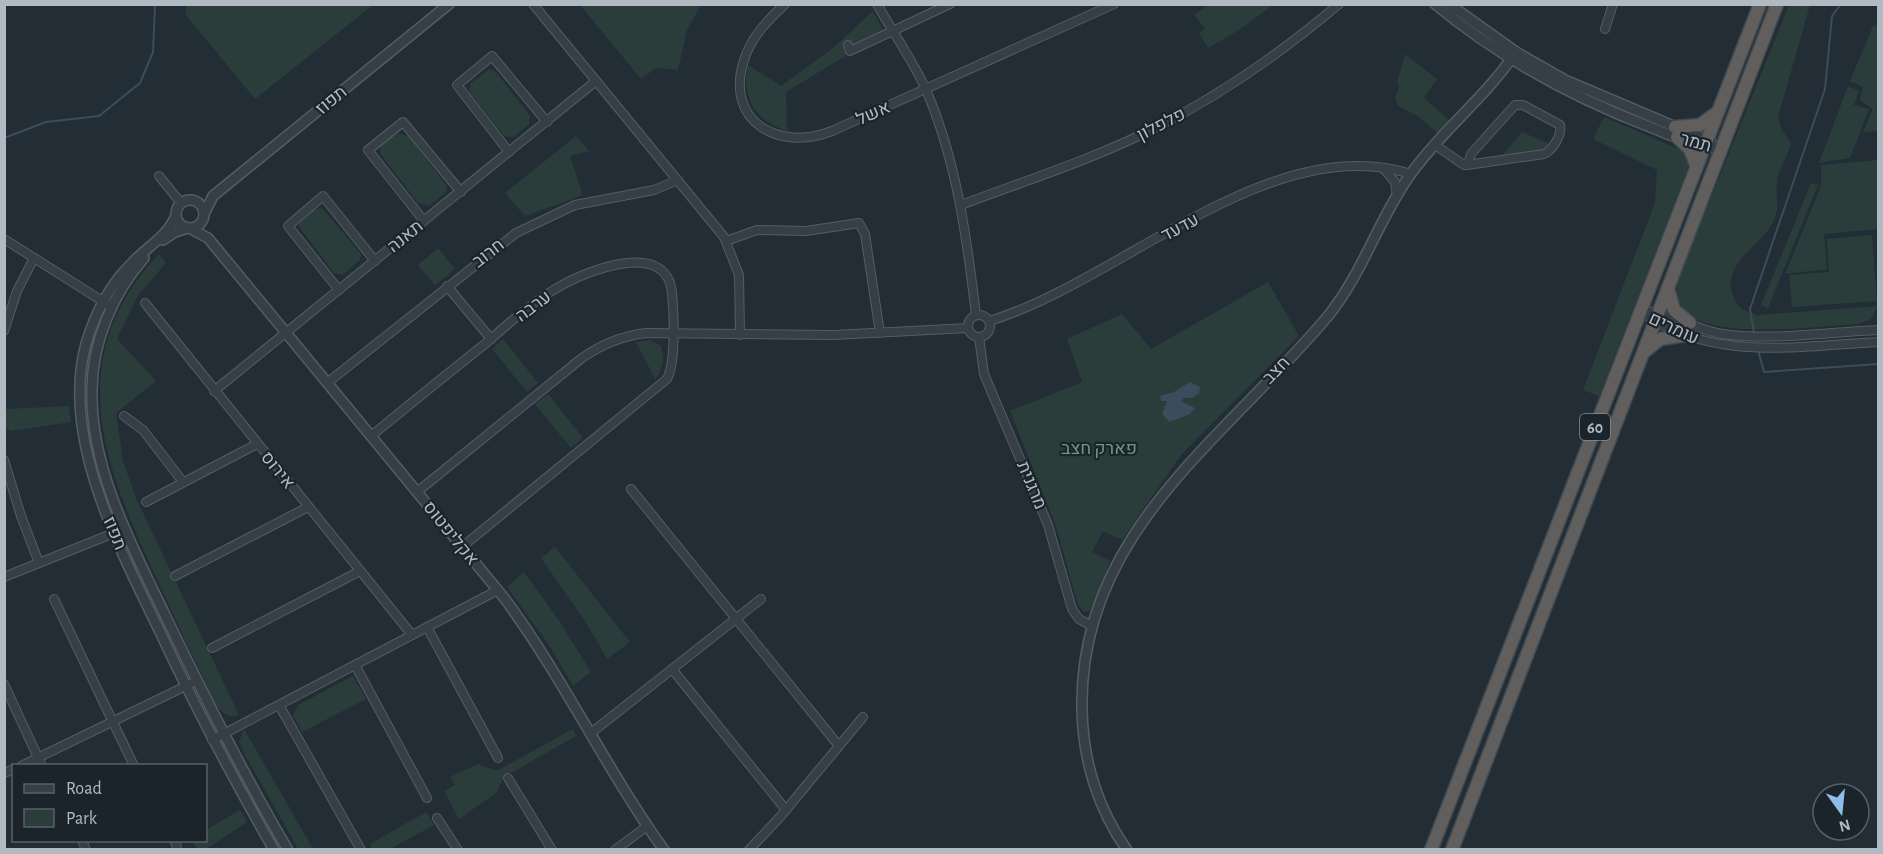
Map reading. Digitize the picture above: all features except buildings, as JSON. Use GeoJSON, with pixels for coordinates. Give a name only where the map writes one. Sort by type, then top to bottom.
{"type":"FeatureCollection","features":[{"type":"Feature","properties":{"kind":"highway","name":"60"},"geometry":{"type":"LineString","coordinates":[[1431,849],[1760,4]]}},
{"type":"Feature","properties":{"kind":"highway","name":"60"},"geometry":{"type":"LineString","coordinates":[[1452,849],[1777,4]]}},
{"type":"Feature","properties":{"kind":"highway"},"geometry":{"type":"LineString","coordinates":[[1696,165],[1690,149],[1676,132],[1700,125],[1718,110]]}},
{"type":"Feature","properties":{"kind":"highway"},"geometry":{"type":"LineString","coordinates":[[1643,353],[1660,339],[1688,329],[1674,310],[1668,288]]}},
{"type":"Feature","properties":{"kind":"street","name":"תפוז"},"geometry":{"type":"LineString","coordinates":[[194,201],[213,196],[449,4]]}},
{"type":"Feature","properties":{"kind":"street"},"geometry":{"type":"LineString","coordinates":[[533,4],[726,241],[739,274],[740,335]]}},
{"type":"Feature","properties":{"kind":"street","name":"אשל"},"geometry":{"type":"LineString","coordinates":[[784,4],[759,31],[742,68],[740,86],[743,105],[759,127],[788,138],[816,137],[926,90],[1114,4]]}},
{"type":"Feature","properties":{"kind":"street"},"geometry":{"type":"LineString","coordinates":[[877,4],[926,90],[961,205],[976,315]]}},
{"type":"Feature","properties":{"kind":"street"},"geometry":{"type":"LineString","coordinates":[[848,45],[850,51],[950,4]]}},
{"type":"Feature","properties":{"kind":"street","name":"פלפלון"},"geometry":{"type":"LineString","coordinates":[[961,205],[1096,154],[1178,117],[1256,69],[1339,4]]}},
{"type":"Feature","properties":{"kind":"street","name":"תמר"},"geometry":{"type":"LineString","coordinates":[[1435,4],[1576,96],[1720,148]]}},
{"type":"Feature","properties":{"kind":"street","name":"תמר"},"geometry":{"type":"LineString","coordinates":[[1449,4],[1514,56]]}},
{"type":"Feature","properties":{"kind":"street"},"geometry":{"type":"LineString","coordinates":[[1605,29],[1613,4]]}},
{"type":"Feature","properties":{"kind":"street"},"geometry":{"type":"LineString","coordinates":[[509,152],[456,85],[492,56],[546,122]]}},
{"type":"Feature","properties":{"kind":"street","name":"חצב"},"geometry":{"type":"LineString","coordinates":[[1127,849],[1104,810],[1092,777],[1084,741],[1082,707],[1084,665],[1092,626],[1116,568],[1149,512],[1197,453],[1328,315],[1363,264],[1397,196],[1411,174],[1514,56]]}},
{"type":"Feature","properties":{"kind":"street","name":"תאנה"},"geometry":{"type":"LineString","coordinates":[[214,391],[596,81]]}},
{"type":"Feature","properties":{"kind":"street"},"geometry":{"type":"LineString","coordinates":[[1435,145],[1458,163],[1468,165],[1547,153],[1561,131],[1560,125],[1523,105],[1515,105],[1471,154],[1468,165]]}},
{"type":"Feature","properties":{"kind":"street"},"geometry":{"type":"LineString","coordinates":[[424,221],[368,150],[403,122],[460,192]]}},
{"type":"Feature","properties":{"kind":"street","name":"עדעד"},"geometry":{"type":"LineString","coordinates":[[989,321],[1054,295],[1210,210],[1263,186],[1336,166],[1382,167],[1411,174]]}},
{"type":"Feature","properties":{"kind":"street"},"geometry":{"type":"LineString","coordinates":[[1382,167],[1395,182],[1397,196]]}},
{"type":"Feature","properties":{"kind":"street"},"geometry":{"type":"LineString","coordinates":[[159,176],[181,203]]}},
{"type":"Feature","properties":{"kind":"street","name":"חרוב"},"geometry":{"type":"LineString","coordinates":[[327,383],[495,247],[536,221],[575,205],[654,190],[678,180]]}},
{"type":"Feature","properties":{"kind":"street","name":"תפוז"},"geometry":{"type":"LineString","coordinates":[[204,215],[213,196]]}},
{"type":"Feature","properties":{"kind":"street"},"geometry":{"type":"LineString","coordinates":[[339,290],[288,226],[323,196],[375,261]]}},
{"type":"Feature","properties":{"kind":"street"},"geometry":{"type":"LineString","coordinates":[[194,201],[201,206],[204,215],[201,224],[189,228],[181,225],[176,215],[181,203],[194,201]]}},
{"type":"Feature","properties":{"kind":"street","name":"תפוז"},"geometry":{"type":"LineString","coordinates":[[176,215],[164,233],[120,276],[103,301],[82,359],[80,408],[89,458],[115,532],[212,740],[274,849]]}},
{"type":"Feature","properties":{"kind":"street","name":"אקליפטוס"},"geometry":{"type":"LineString","coordinates":[[204,215],[208,237]]}},
{"type":"Feature","properties":{"kind":"street"},"geometry":{"type":"LineString","coordinates":[[726,241],[757,230],[806,231],[859,223],[865,234],[880,333]]}},
{"type":"Feature","properties":{"kind":"street","name":"תפוז"},"geometry":{"type":"LineString","coordinates":[[189,228],[170,234],[147,255],[129,278],[112,307],[94,361],[92,407],[101,455],[126,528],[196,681],[288,849]]}},
{"type":"Feature","properties":{"kind":"street","name":"אקליפטוס"},"geometry":{"type":"LineString","coordinates":[[189,228],[208,237],[498,590],[539,647],[646,826],[664,849]]}},
{"type":"Feature","properties":{"kind":"street"},"geometry":{"type":"LineString","coordinates":[[4,239],[112,307]]}},
{"type":"Feature","properties":{"kind":"street"},"geometry":{"type":"LineString","coordinates":[[4,331],[17,291],[34,258]]}},
{"type":"Feature","properties":{"kind":"street","name":"ערבה"},"geometry":{"type":"LineString","coordinates":[[371,436],[533,304],[569,281],[605,268],[642,262],[656,266],[669,280],[673,295],[672,334]]}},
{"type":"Feature","properties":{"kind":"street"},"geometry":{"type":"LineString","coordinates":[[447,286],[491,339]]}},
{"type":"Feature","properties":{"kind":"street","name":"אירוס"},"geometry":{"type":"LineString","coordinates":[[145,303],[256,444],[412,635]]}},
{"type":"Feature","properties":{"kind":"street","name":"עומרים"},"geometry":{"type":"LineString","coordinates":[[1640,311],[1688,329],[1720,346],[1750,348],[1878,342]]}},
{"type":"Feature","properties":{"kind":"street"},"geometry":{"type":"LineString","coordinates":[[976,315],[985,316],[989,321],[989,332],[980,338],[971,335],[968,328],[969,320],[976,315]]}},
{"type":"Feature","properties":{"kind":"street","name":"עומרים"},"geometry":{"type":"LineString","coordinates":[[1657,316],[1688,329],[1750,336],[1878,330]]}},
{"type":"Feature","properties":{"kind":"street"},"geometry":{"type":"LineString","coordinates":[[417,492],[591,352],[610,341],[632,335],[880,333],[968,328]]}},
{"type":"Feature","properties":{"kind":"street"},"geometry":{"type":"LineString","coordinates":[[462,546],[663,384],[671,369],[672,334]]}},
{"type":"Feature","properties":{"kind":"street","name":"מרגנית"},"geometry":{"type":"LineString","coordinates":[[980,338],[984,374],[1048,525],[1070,604],[1079,619],[1092,626]]}},
{"type":"Feature","properties":{"kind":"street"},"geometry":{"type":"LineString","coordinates":[[124,416],[143,430],[183,482]]}},
{"type":"Feature","properties":{"kind":"street"},"geometry":{"type":"LineString","coordinates":[[146,502],[256,444]]}},
{"type":"Feature","properties":{"kind":"street"},"geometry":{"type":"LineString","coordinates":[[4,460],[21,516],[39,563]]}},
{"type":"Feature","properties":{"kind":"street"},"geometry":{"type":"LineString","coordinates":[[631,489],[840,746]]}},
{"type":"Feature","properties":{"kind":"street"},"geometry":{"type":"LineString","coordinates":[[175,576],[308,507]]}},
{"type":"Feature","properties":{"kind":"street"},"geometry":{"type":"LineString","coordinates":[[4,577],[126,528]]}},
{"type":"Feature","properties":{"kind":"street"},"geometry":{"type":"LineString","coordinates":[[212,648],[360,571]]}},
{"type":"Feature","properties":{"kind":"street"},"geometry":{"type":"LineString","coordinates":[[212,740],[498,590]]}},
{"type":"Feature","properties":{"kind":"street"},"geometry":{"type":"LineString","coordinates":[[54,599],[111,722],[133,764]]}},
{"type":"Feature","properties":{"kind":"street"},"geometry":{"type":"LineString","coordinates":[[591,733],[761,599]]}},
{"type":"Feature","properties":{"kind":"street"},"geometry":{"type":"LineString","coordinates":[[427,627],[498,758]]}},
{"type":"Feature","properties":{"kind":"street"},"geometry":{"type":"LineString","coordinates":[[355,664],[427,798]]}},
{"type":"Feature","properties":{"kind":"street"},"geometry":{"type":"LineString","coordinates":[[672,669],[786,810]]}},
{"type":"Feature","properties":{"kind":"street"},"geometry":{"type":"LineString","coordinates":[[23,764],[196,681]]}},
{"type":"Feature","properties":{"kind":"street"},"geometry":{"type":"LineString","coordinates":[[4,684],[42,764]]}},
{"type":"Feature","properties":{"kind":"street"},"geometry":{"type":"LineString","coordinates":[[279,705],[361,849]]}},
{"type":"Feature","properties":{"kind":"street"},"geometry":{"type":"LineString","coordinates":[[749,849],[786,810],[862,717]]}},
{"type":"Feature","properties":{"kind":"street"},"geometry":{"type":"LineString","coordinates":[[508,778],[552,849]]}},
{"type":"Feature","properties":{"kind":"street"},"geometry":{"type":"LineString","coordinates":[[437,818],[458,849]]}},
{"type":"Feature","properties":{"kind":"street"},"geometry":{"type":"LineString","coordinates":[[615,849],[646,826]]}},
{"type":"Feature","properties":{"kind":"green space"},"geometry":{"type":"Polygon","coordinates":[[[187,4],[373,5],[255,99],[185,14],[187,4]]]}},
{"type":"Feature","properties":{"kind":"green space"},"geometry":{"type":"Polygon","coordinates":[[[580,5],[701,5],[687,30],[678,70],[656,68],[641,79],[580,5]]]}},
{"type":"Feature","properties":{"kind":"green space"},"geometry":{"type":"Polygon","coordinates":[[[1208,5],[1273,5],[1239,30],[1208,48],[1199,33],[1205,28],[1194,15],[1208,5]]]}},
{"type":"Feature","properties":{"kind":"green space"},"geometry":{"type":"Polygon","coordinates":[[[1789,5],[1810,5],[1778,117],[1782,130],[1791,143],[1778,177],[1775,218],[1770,228],[1733,271],[1732,293],[1742,308],[1758,315],[1878,306],[1871,319],[1859,324],[1795,329],[1743,329],[1720,326],[1700,321],[1684,310],[1678,298],[1678,279],[1789,5]]]}},
{"type":"Feature","properties":{"kind":"green space"},"geometry":{"type":"Polygon","coordinates":[[[873,11],[883,30],[844,49],[847,55],[786,92],[787,131],[766,121],[753,107],[747,88],[748,65],[781,86],[833,48],[873,11]]]}},
{"type":"Feature","properties":{"kind":"green space"},"geometry":{"type":"Polygon","coordinates":[[[1878,25],[1878,131],[1863,132],[1873,109],[1860,100],[1863,87],[1850,81],[1873,26],[1878,25]]]}},
{"type":"Feature","properties":{"kind":"green space"},"geometry":{"type":"Polygon","coordinates":[[[1405,54],[1437,79],[1424,98],[1449,120],[1438,133],[1418,116],[1398,106],[1395,99],[1405,54]]]}},
{"type":"Feature","properties":{"kind":"green space"},"geometry":{"type":"Polygon","coordinates":[[[490,69],[496,72],[530,116],[529,124],[514,137],[504,136],[469,91],[471,83],[490,69]]]}},
{"type":"Feature","properties":{"kind":"green space"},"geometry":{"type":"Polygon","coordinates":[[[1848,86],[1859,91],[1854,105],[1869,109],[1850,158],[1819,163],[1848,86]]]}},
{"type":"Feature","properties":{"kind":"green space"},"geometry":{"type":"Polygon","coordinates":[[[1604,117],[1681,150],[1686,154],[1689,165],[1599,396],[1583,390],[1655,203],[1657,170],[1593,139],[1604,117]]]}},
{"type":"Feature","properties":{"kind":"green space"},"geometry":{"type":"Polygon","coordinates":[[[1522,132],[1550,144],[1545,150],[1501,157],[1522,132]]]}},
{"type":"Feature","properties":{"kind":"green space"},"geometry":{"type":"Polygon","coordinates":[[[400,133],[410,138],[447,186],[446,192],[429,206],[418,203],[380,153],[380,146],[394,134],[400,133]]]}},
{"type":"Feature","properties":{"kind":"green space"},"geometry":{"type":"Polygon","coordinates":[[[576,136],[589,151],[570,156],[583,195],[525,216],[505,193],[576,136]]]}},
{"type":"Feature","properties":{"kind":"green space"},"geometry":{"type":"Polygon","coordinates":[[[1878,160],[1878,229],[1824,234],[1827,269],[1785,274],[1821,186],[1821,165],[1878,160]]]}},
{"type":"Feature","properties":{"kind":"green space"},"geometry":{"type":"Polygon","coordinates":[[[1811,183],[1818,185],[1768,308],[1761,305],[1811,183]]]}},
{"type":"Feature","properties":{"kind":"green space"},"geometry":{"type":"Polygon","coordinates":[[[322,208],[361,254],[360,260],[342,275],[334,273],[298,225],[313,209],[322,208]]]}},
{"type":"Feature","properties":{"kind":"green space"},"geometry":{"type":"Polygon","coordinates":[[[1872,235],[1877,301],[1792,307],[1789,275],[1829,272],[1827,239],[1872,235]]]}},
{"type":"Feature","properties":{"kind":"green space"},"geometry":{"type":"Polygon","coordinates":[[[438,248],[455,269],[435,285],[418,265],[438,248]]]}},
{"type":"Feature","properties":{"kind":"green space"},"geometry":{"type":"Polygon","coordinates":[[[159,254],[166,263],[138,295],[117,339],[156,381],[116,413],[123,461],[136,498],[239,715],[235,716],[225,714],[215,703],[136,533],[107,451],[101,411],[101,371],[110,332],[129,293],[159,254]]]}},
{"type":"Feature","properties":{"kind":"green space","name":"פארק חצב"},"geometry":{"type":"Polygon","coordinates":[[[1268,282],[1299,336],[1181,455],[1122,540],[1103,531],[1092,552],[1110,561],[1090,611],[1084,612],[1078,605],[1056,526],[1010,411],[1082,382],[1067,339],[1122,314],[1151,349],[1268,282]]]}},
{"type":"Feature","properties":{"kind":"green space"},"geometry":{"type":"Polygon","coordinates":[[[503,339],[538,383],[527,392],[492,349],[503,339]]]}},
{"type":"Feature","properties":{"kind":"green space"},"geometry":{"type":"Polygon","coordinates":[[[650,340],[661,346],[663,355],[661,368],[655,379],[636,342],[650,340]]]}},
{"type":"Feature","properties":{"kind":"green space"},"geometry":{"type":"Polygon","coordinates":[[[548,394],[583,438],[571,448],[535,404],[548,394]]]}},
{"type":"Feature","properties":{"kind":"green space"},"geometry":{"type":"Polygon","coordinates":[[[69,406],[71,422],[11,431],[5,427],[5,409],[69,406]]]}},
{"type":"Feature","properties":{"kind":"green space"},"geometry":{"type":"Polygon","coordinates":[[[555,547],[630,642],[607,659],[587,624],[541,558],[555,547]]]}},
{"type":"Feature","properties":{"kind":"green space"},"geometry":{"type":"Polygon","coordinates":[[[524,572],[558,619],[591,672],[573,686],[551,648],[507,587],[524,572]]]}},
{"type":"Feature","properties":{"kind":"green space"},"geometry":{"type":"Polygon","coordinates":[[[353,676],[366,699],[302,732],[293,715],[298,705],[353,676]]]}},
{"type":"Feature","properties":{"kind":"green space"},"geometry":{"type":"Polygon","coordinates":[[[244,729],[313,849],[298,849],[239,742],[244,729]]]}},
{"type":"Feature","properties":{"kind":"green space"},"geometry":{"type":"Polygon","coordinates":[[[573,729],[576,736],[504,777],[496,793],[459,819],[444,791],[455,785],[450,777],[478,764],[494,770],[500,769],[573,729]]]}},
{"type":"Feature","properties":{"kind":"green space"},"geometry":{"type":"Polygon","coordinates":[[[240,810],[247,822],[206,849],[198,849],[193,842],[207,842],[207,829],[240,810]]]}},
{"type":"Feature","properties":{"kind":"green space"},"geometry":{"type":"Polygon","coordinates":[[[426,812],[434,825],[390,849],[372,849],[370,844],[426,812]]]}},
{"type":"Feature","properties":{"kind":"water"},"geometry":{"type":"Polygon","coordinates":[[[1190,382],[1200,387],[1199,393],[1181,401],[1195,408],[1190,414],[1169,422],[1162,414],[1167,401],[1161,401],[1160,396],[1174,392],[1190,382]]]}},
{"type":"Feature","properties":{"kind":"waterway"},"geometry":{"type":"LineString","coordinates":[[4,138],[46,122],[99,116],[140,83],[153,52],[155,4]]}},
{"type":"Feature","properties":{"kind":"waterway"},"geometry":{"type":"LineString","coordinates":[[1754,333],[1750,309],[1825,89],[1832,16],[1841,4]]}},
{"type":"Feature","properties":{"kind":"waterway"},"geometry":{"type":"LineString","coordinates":[[1758,350],[1764,372],[1878,364]]}}]}
